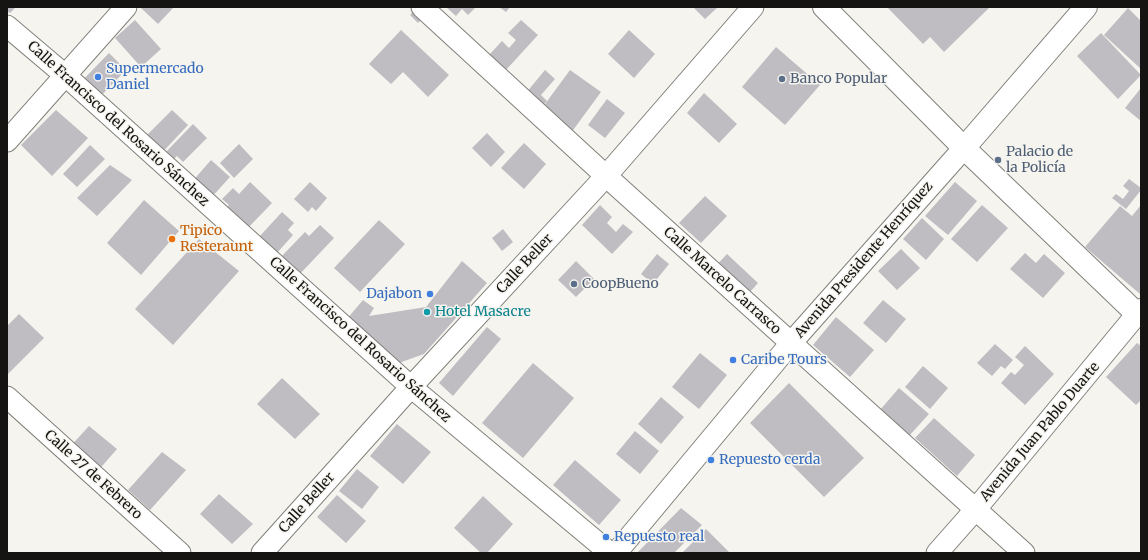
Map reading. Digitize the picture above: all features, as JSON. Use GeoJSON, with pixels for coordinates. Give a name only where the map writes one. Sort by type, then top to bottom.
{"type":"FeatureCollection","features":[{"type":"Feature","properties":{"kind":"main road"},"geometry":{"type":"LineString","coordinates":[[824,7],[964,148],[1140,314]]}},
{"type":"Feature","properties":{"kind":"main road","name":"Avenida Presidente Henríquez"},"geometry":{"type":"LineString","coordinates":[[964,148],[1086,7]]}},
{"type":"Feature","properties":{"kind":"street"},"geometry":{"type":"LineString","coordinates":[[7,141],[126,7]]}},
{"type":"Feature","properties":{"kind":"street","name":"Calle Marcelo Carrasco"},"geometry":{"type":"LineString","coordinates":[[422,7],[606,176],[1024,553]]}},
{"type":"Feature","properties":{"kind":"street","name":"Calle Beller"},"geometry":{"type":"LineString","coordinates":[[262,553],[411,387],[606,176],[753,7]]}},
{"type":"Feature","properties":{"kind":"street","name":"Calle Francisco del Rosario Sánchez"},"geometry":{"type":"LineString","coordinates":[[7,26],[66,76],[411,387],[610,553]]}},
{"type":"Feature","properties":{"kind":"street","name":"Avenida Presidente Henríquez"},"geometry":{"type":"LineString","coordinates":[[616,553],[791,343],[964,148]]}},
{"type":"Feature","properties":{"kind":"street","name":"Avenida Juan Pablo Duarte"},"geometry":{"type":"LineString","coordinates":[[937,553],[1140,314]]}},
{"type":"Feature","properties":{"kind":"street","name":"Calle 27 de Febrero"},"geometry":{"type":"LineString","coordinates":[[7,397],[180,553]]}},
{"type":"Feature","properties":{"kind":"building"},"geometry":{"type":"Polygon","coordinates":[[[7,7],[16,7],[10,13],[7,11],[7,7]]]}},
{"type":"Feature","properties":{"kind":"building"},"geometry":{"type":"Polygon","coordinates":[[[174,7],[158,24],[141,8],[174,7]]]}},
{"type":"Feature","properties":{"kind":"building"},"geometry":{"type":"Polygon","coordinates":[[[446,7],[476,7],[468,15],[462,9],[456,16],[446,7]]]}},
{"type":"Feature","properties":{"kind":"building"},"geometry":{"type":"Polygon","coordinates":[[[499,7],[510,7],[506,12],[499,7]]]}},
{"type":"Feature","properties":{"kind":"building"},"geometry":{"type":"Polygon","coordinates":[[[693,7],[718,7],[705,19],[693,7]]]}},
{"type":"Feature","properties":{"kind":"building"},"geometry":{"type":"Polygon","coordinates":[[[887,7],[990,7],[944,52],[930,37],[923,44],[887,7]]]}},
{"type":"Feature","properties":{"kind":"building"},"geometry":{"type":"Polygon","coordinates":[[[1128,8],[1141,21],[1141,69],[1104,35],[1128,8]]]}},
{"type":"Feature","properties":{"kind":"building"},"geometry":{"type":"Polygon","coordinates":[[[414,11],[422,19],[418,23],[410,15],[414,11]]]}},
{"type":"Feature","properties":{"kind":"building"},"geometry":{"type":"Polygon","coordinates":[[[135,20],[161,49],[141,67],[115,38],[135,20]]]}},
{"type":"Feature","properties":{"kind":"building"},"geometry":{"type":"Polygon","coordinates":[[[521,20],[538,35],[506,70],[489,55],[502,41],[509,48],[516,40],[508,33],[521,20]]]}},
{"type":"Feature","properties":{"kind":"building"},"geometry":{"type":"Polygon","coordinates":[[[401,30],[449,75],[428,97],[403,72],[391,84],[369,64],[401,30]]]}},
{"type":"Feature","properties":{"kind":"building"},"geometry":{"type":"Polygon","coordinates":[[[629,30],[655,54],[634,78],[608,54],[629,30]]]}},
{"type":"Feature","properties":{"kind":"building"},"geometry":{"type":"Polygon","coordinates":[[[1101,33],[1141,75],[1118,99],[1077,56],[1101,33]]]}},
{"type":"Feature","properties":{"kind":"building"},"geometry":{"type":"Polygon","coordinates":[[[776,47],[820,85],[785,125],[742,87],[776,47]]]}},
{"type":"Feature","properties":{"kind":"building"},"geometry":{"type":"Polygon","coordinates":[[[109,53],[126,70],[95,102],[78,85],[109,53]]]}},
{"type":"Feature","properties":{"kind":"building"},"geometry":{"type":"Polygon","coordinates":[[[545,70],[555,79],[541,95],[547,101],[536,113],[521,99],[545,70]]]}},
{"type":"Feature","properties":{"kind":"building"},"geometry":{"type":"Polygon","coordinates":[[[570,70],[601,92],[568,137],[537,115],[570,70]]]}},
{"type":"Feature","properties":{"kind":"building"},"geometry":{"type":"Polygon","coordinates":[[[1141,88],[1141,121],[1125,108],[1141,88]]]}},
{"type":"Feature","properties":{"kind":"building"},"geometry":{"type":"Polygon","coordinates":[[[704,93],[737,124],[719,143],[687,113],[704,93]]]}},
{"type":"Feature","properties":{"kind":"building"},"geometry":{"type":"Polygon","coordinates":[[[607,99],[625,113],[605,138],[588,125],[607,99]]]}},
{"type":"Feature","properties":{"kind":"building"},"geometry":{"type":"Polygon","coordinates":[[[56,110],[88,138],[52,176],[21,145],[56,110]]]}},
{"type":"Feature","properties":{"kind":"building"},"geometry":{"type":"Polygon","coordinates":[[[172,110],[188,125],[158,157],[141,141],[172,110]]]}},
{"type":"Feature","properties":{"kind":"building"},"geometry":{"type":"Polygon","coordinates":[[[193,124],[207,138],[183,162],[177,156],[170,163],[162,156],[193,124]]]}},
{"type":"Feature","properties":{"kind":"building"},"geometry":{"type":"Polygon","coordinates":[[[487,133],[505,152],[491,167],[472,148],[487,133]]]}},
{"type":"Feature","properties":{"kind":"building"},"geometry":{"type":"Polygon","coordinates":[[[524,143],[546,164],[524,189],[501,168],[524,143]]]}},
{"type":"Feature","properties":{"kind":"building"},"geometry":{"type":"Polygon","coordinates":[[[239,144],[253,159],[234,178],[220,163],[239,144]]]}},
{"type":"Feature","properties":{"kind":"building"},"geometry":{"type":"Polygon","coordinates":[[[90,145],[105,159],[77,187],[63,174],[90,145]]]}},
{"type":"Feature","properties":{"kind":"building"},"geometry":{"type":"Polygon","coordinates":[[[211,160],[230,177],[209,200],[191,183],[211,160]]]}},
{"type":"Feature","properties":{"kind":"building"},"geometry":{"type":"Polygon","coordinates":[[[110,165],[132,180],[97,216],[77,198],[110,165]]]}},
{"type":"Feature","properties":{"kind":"building"},"geometry":{"type":"Polygon","coordinates":[[[1129,179],[1141,188],[1141,190],[1126,209],[1112,198],[1116,194],[1123,199],[1129,191],[1123,186],[1129,179]]]}},
{"type":"Feature","properties":{"kind":"building"},"geometry":{"type":"Polygon","coordinates":[[[250,182],[272,203],[246,230],[224,210],[229,205],[222,199],[233,188],[239,194],[250,182]]]}},
{"type":"Feature","properties":{"kind":"building"},"geometry":{"type":"Polygon","coordinates":[[[310,182],[327,198],[316,211],[312,207],[308,212],[294,199],[310,182]]]}},
{"type":"Feature","properties":{"kind":"building"},"geometry":{"type":"Polygon","coordinates":[[[955,182],[977,201],[948,235],[925,216],[955,182]]]}},
{"type":"Feature","properties":{"kind":"building"},"geometry":{"type":"Polygon","coordinates":[[[705,196],[727,216],[701,243],[679,223],[705,196]]]}},
{"type":"Feature","properties":{"kind":"building"},"geometry":{"type":"Polygon","coordinates":[[[144,200],[179,231],[141,275],[107,243],[144,200]]]}},
{"type":"Feature","properties":{"kind":"building"},"geometry":{"type":"Polygon","coordinates":[[[600,205],[612,217],[607,223],[616,232],[623,224],[633,232],[612,254],[582,225],[600,205]]]}},
{"type":"Feature","properties":{"kind":"building"},"geometry":{"type":"Polygon","coordinates":[[[982,205],[1008,228],[977,262],[951,239],[982,205]]]}},
{"type":"Feature","properties":{"kind":"building"},"geometry":{"type":"Polygon","coordinates":[[[1141,205],[1140,294],[1085,247],[1120,206],[1132,216],[1141,205]]]}},
{"type":"Feature","properties":{"kind":"building"},"geometry":{"type":"Polygon","coordinates":[[[282,212],[294,223],[288,230],[293,235],[277,253],[259,237],[282,212]]]}},
{"type":"Feature","properties":{"kind":"building"},"geometry":{"type":"Polygon","coordinates":[[[922,218],[944,239],[926,260],[903,239],[922,218]]]}},
{"type":"Feature","properties":{"kind":"building"},"geometry":{"type":"Polygon","coordinates":[[[379,220],[405,244],[360,292],[334,268],[379,220]]]}},
{"type":"Feature","properties":{"kind":"building"},"geometry":{"type":"Polygon","coordinates":[[[320,225],[334,238],[297,277],[279,259],[305,232],[309,236],[320,225]]]}},
{"type":"Feature","properties":{"kind":"building"},"geometry":{"type":"Polygon","coordinates":[[[503,229],[513,242],[502,251],[492,238],[503,229]]]}},
{"type":"Feature","properties":{"kind":"building"},"geometry":{"type":"Polygon","coordinates":[[[199,239],[239,271],[173,345],[135,309],[199,239]]]}},
{"type":"Feature","properties":{"kind":"building"},"geometry":{"type":"Polygon","coordinates":[[[901,249],[920,268],[897,290],[878,271],[901,249]]]}},
{"type":"Feature","properties":{"kind":"building"},"geometry":{"type":"Polygon","coordinates":[[[1025,253],[1036,263],[1044,254],[1065,273],[1043,298],[1010,269],[1025,253]]]}},
{"type":"Feature","properties":{"kind":"building"},"geometry":{"type":"Polygon","coordinates":[[[657,254],[669,264],[653,284],[641,274],[657,254]]]}},
{"type":"Feature","properties":{"kind":"building"},"geometry":{"type":"Polygon","coordinates":[[[727,254],[758,283],[742,301],[710,272],[727,254]]]}},
{"type":"Feature","properties":{"kind":"building","name":"Hotel Masacre"},"geometry":{"type":"Polygon","coordinates":[[[462,261],[487,283],[424,354],[396,364],[346,320],[363,300],[374,308],[369,316],[426,307],[462,261]]]}},
{"type":"Feature","properties":{"kind":"building"},"geometry":{"type":"Polygon","coordinates":[[[576,261],[594,279],[576,297],[558,280],[576,261]]]}},
{"type":"Feature","properties":{"kind":"building"},"geometry":{"type":"Polygon","coordinates":[[[883,300],[906,319],[886,343],[863,323],[883,300]]]}},
{"type":"Feature","properties":{"kind":"building"},"geometry":{"type":"Polygon","coordinates":[[[19,314],[44,338],[7,375],[7,326],[19,314]]]}},
{"type":"Feature","properties":{"kind":"building"},"geometry":{"type":"Polygon","coordinates":[[[836,317],[874,350],[850,377],[813,345],[836,317]]]}},
{"type":"Feature","properties":{"kind":"building"},"geometry":{"type":"Polygon","coordinates":[[[487,327],[501,339],[453,396],[439,383],[487,327]]]}},
{"type":"Feature","properties":{"kind":"building"},"geometry":{"type":"Polygon","coordinates":[[[1137,343],[1141,346],[1141,400],[1136,405],[1106,377],[1137,343]]]}},
{"type":"Feature","properties":{"kind":"building"},"geometry":{"type":"Polygon","coordinates":[[[995,344],[1013,360],[1005,369],[1001,366],[992,376],[977,363],[995,344]]]}},
{"type":"Feature","properties":{"kind":"building"},"geometry":{"type":"Polygon","coordinates":[[[1025,346],[1054,374],[1025,405],[1001,383],[1011,372],[1015,375],[1024,365],[1015,357],[1025,346]]]}},
{"type":"Feature","properties":{"kind":"building"},"geometry":{"type":"Polygon","coordinates":[[[700,353],[727,375],[699,409],[672,387],[700,353]]]}},
{"type":"Feature","properties":{"kind":"building"},"geometry":{"type":"Polygon","coordinates":[[[533,363],[574,398],[523,458],[482,423],[533,363]]]}},
{"type":"Feature","properties":{"kind":"building"},"geometry":{"type":"Polygon","coordinates":[[[923,366],[948,388],[930,409],[905,387],[923,366]]]}},
{"type":"Feature","properties":{"kind":"building"},"geometry":{"type":"Polygon","coordinates":[[[282,378],[320,414],[295,439],[257,404],[282,378]]]}},
{"type":"Feature","properties":{"kind":"building"},"geometry":{"type":"Polygon","coordinates":[[[789,383],[864,458],[824,497],[750,423],[789,383]]]}},
{"type":"Feature","properties":{"kind":"building"},"geometry":{"type":"Polygon","coordinates":[[[899,388],[929,414],[909,436],[880,410],[899,388]]]}},
{"type":"Feature","properties":{"kind":"building"},"geometry":{"type":"Polygon","coordinates":[[[661,397],[684,417],[661,444],[638,424],[661,397]]]}},
{"type":"Feature","properties":{"kind":"building"},"geometry":{"type":"Polygon","coordinates":[[[934,418],[975,455],[957,476],[915,438],[934,418]]]}},
{"type":"Feature","properties":{"kind":"building"},"geometry":{"type":"Polygon","coordinates":[[[397,424],[431,452],[403,484],[370,456],[397,424]]]}},
{"type":"Feature","properties":{"kind":"building"},"geometry":{"type":"Polygon","coordinates":[[[89,426],[117,449],[96,473],[68,449],[89,426]]]}},
{"type":"Feature","properties":{"kind":"building"},"geometry":{"type":"Polygon","coordinates":[[[635,431],[659,451],[640,474],[616,454],[635,431]]]}},
{"type":"Feature","properties":{"kind":"building"},"geometry":{"type":"Polygon","coordinates":[[[162,452],[186,470],[150,510],[128,490],[162,452]]]}},
{"type":"Feature","properties":{"kind":"building"},"geometry":{"type":"Polygon","coordinates":[[[575,460],[621,500],[599,525],[553,485],[575,460]]]}},
{"type":"Feature","properties":{"kind":"building"},"geometry":{"type":"Polygon","coordinates":[[[357,469],[379,487],[362,509],[339,491],[357,469]]]}},
{"type":"Feature","properties":{"kind":"building"},"geometry":{"type":"Polygon","coordinates":[[[219,494],[253,524],[232,544],[200,514],[219,494]]]}},
{"type":"Feature","properties":{"kind":"building"},"geometry":{"type":"Polygon","coordinates":[[[337,495],[366,521],[346,543],[317,517],[337,495]]]}},
{"type":"Feature","properties":{"kind":"building"},"geometry":{"type":"Polygon","coordinates":[[[483,496],[513,524],[487,553],[481,553],[454,528],[483,496]]]}},
{"type":"Feature","properties":{"kind":"building"},"geometry":{"type":"Polygon","coordinates":[[[681,508],[702,525],[674,553],[637,553],[681,508]]]}},
{"type":"Feature","properties":{"kind":"building"},"geometry":{"type":"Polygon","coordinates":[[[706,529],[730,553],[682,553],[706,529]]]}},
{"type":"Feature","properties":{"kind":"place","name":"Supermercado Daniel"},"geometry":{"type":"Point","coordinates":[98,77]}},
{"type":"Feature","properties":{"kind":"place","name":"Banco Popular"},"geometry":{"type":"Point","coordinates":[782,79]}},
{"type":"Feature","properties":{"kind":"place","name":"Palacio de la Policía"},"geometry":{"type":"Point","coordinates":[998,160]}},
{"type":"Feature","properties":{"kind":"place","name":"Tipico Resteraunt"},"geometry":{"type":"Point","coordinates":[172,239]}},
{"type":"Feature","properties":{"kind":"place","name":"CoopBueno"},"geometry":{"type":"Point","coordinates":[574,284]}},
{"type":"Feature","properties":{"kind":"place","name":"Dajabon"},"geometry":{"type":"Point","coordinates":[430,294]}},
{"type":"Feature","properties":{"kind":"place","name":"Hotel Masacre"},"geometry":{"type":"Point","coordinates":[427,312]}},
{"type":"Feature","properties":{"kind":"place","name":"Caribe Tours"},"geometry":{"type":"Point","coordinates":[733,360]}},
{"type":"Feature","properties":{"kind":"place","name":"Repuesto cerda"},"geometry":{"type":"Point","coordinates":[711,460]}},
{"type":"Feature","properties":{"kind":"place","name":"Repuesto real"},"geometry":{"type":"Point","coordinates":[606,537]}}]}
